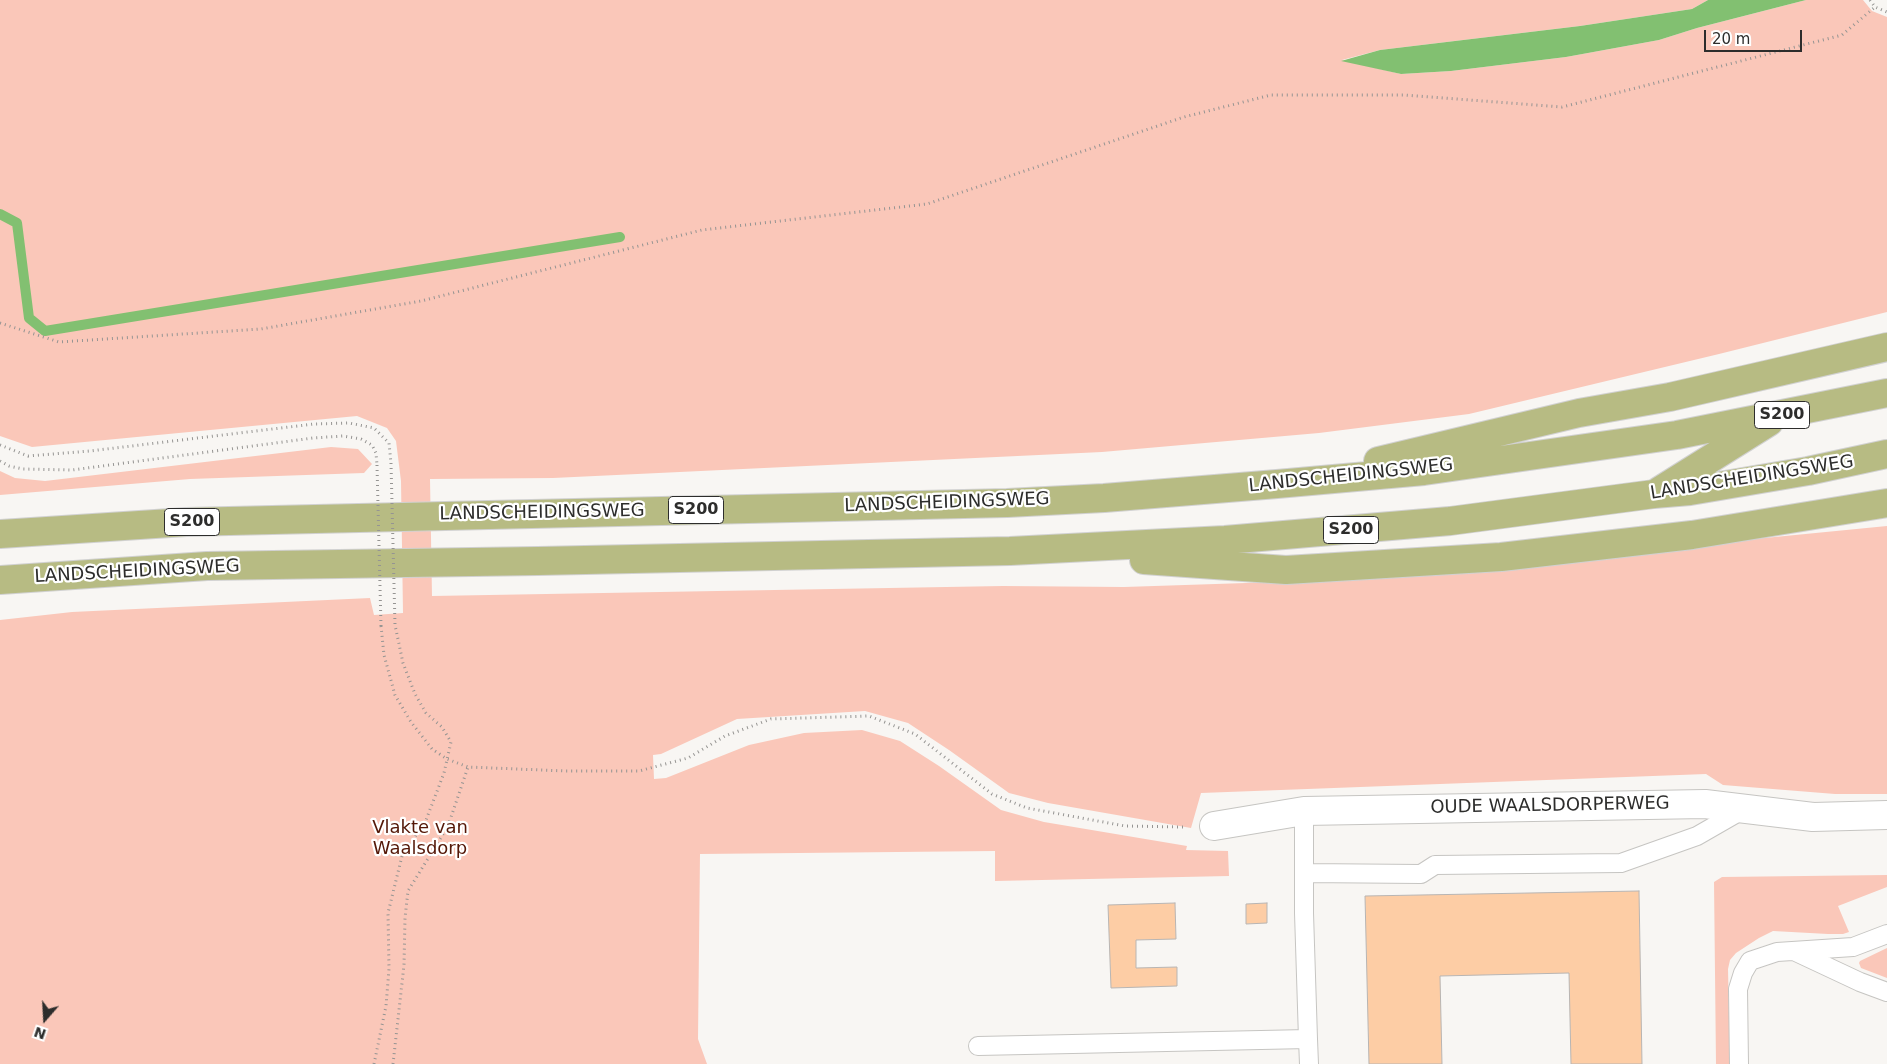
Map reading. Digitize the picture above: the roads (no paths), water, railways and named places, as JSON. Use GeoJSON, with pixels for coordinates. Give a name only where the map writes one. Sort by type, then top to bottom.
{"type":"FeatureCollection","features":[{"type":"Feature","properties":{"kind":"main road"},"geometry":{"type":"LineString","coordinates":[[1276,484],[1578,414],[1670,397],[1887,347]]}},
{"type":"Feature","properties":{"kind":"main road","name":"LANDSCHEIDINGSWEG"},"geometry":{"type":"LineString","coordinates":[[0,534],[186,522],[1007,503],[1104,498],[1424,471],[1677,435],[1887,393]]}},
{"type":"Feature","properties":{"kind":"main road","name":"S200"},"geometry":{"type":"LineString","coordinates":[[1654,494],[1781,415]]}},
{"type":"Feature","properties":{"kind":"main road","name":"LANDSCHEIDINGSWEG"},"geometry":{"type":"LineString","coordinates":[[0,580],[207,566],[1010,551],[1147,545],[1337,532],[1450,521],[1690,491],[1808,471],[1887,454]]}},
{"type":"Feature","properties":{"kind":"main road"},"geometry":{"type":"LineString","coordinates":[[1010,551],[1296,569],[1501,557],[1692,535],[1887,503]]}},
{"type":"Feature","properties":{"kind":"street","name":"OUDE WAALSDORPERWEG"},"geometry":{"type":"LineString","coordinates":[[1214,826],[1304,811],[1705,804],[1813,817],[1887,815]]}},
{"type":"Feature","properties":{"kind":"lane"},"geometry":{"type":"LineString","coordinates":[[1304,872],[1421,874],[1435,865],[1620,863],[1696,836],[1745,809]]}},
{"type":"Feature","properties":{"kind":"lane"},"geometry":{"type":"LineString","coordinates":[[1304,811],[1309,1064]]}},
{"type":"Feature","properties":{"kind":"lane"},"geometry":{"type":"LineString","coordinates":[[1739,1064],[1738,989],[1743,973],[1750,961],[1777,952],[1853,947],[1887,934]]}},
{"type":"Feature","properties":{"kind":"lane"},"geometry":{"type":"LineString","coordinates":[[1794,951],[1860,982],[1887,992]]}},
{"type":"Feature","properties":{"kind":"lane"},"geometry":{"type":"LineString","coordinates":[[978,1046],[1308,1039]]}},
{"type":"Feature","properties":{"kind":"waterway"},"geometry":{"type":"LineString","coordinates":[[0,214],[17,223],[29,318],[45,331],[620,237]]}},
{"type":"Feature","properties":{"kind":"park label","name":"Vlakte van Waalsdorp"},"geometry":{"type":"Point","coordinates":[420,838]}}]}
